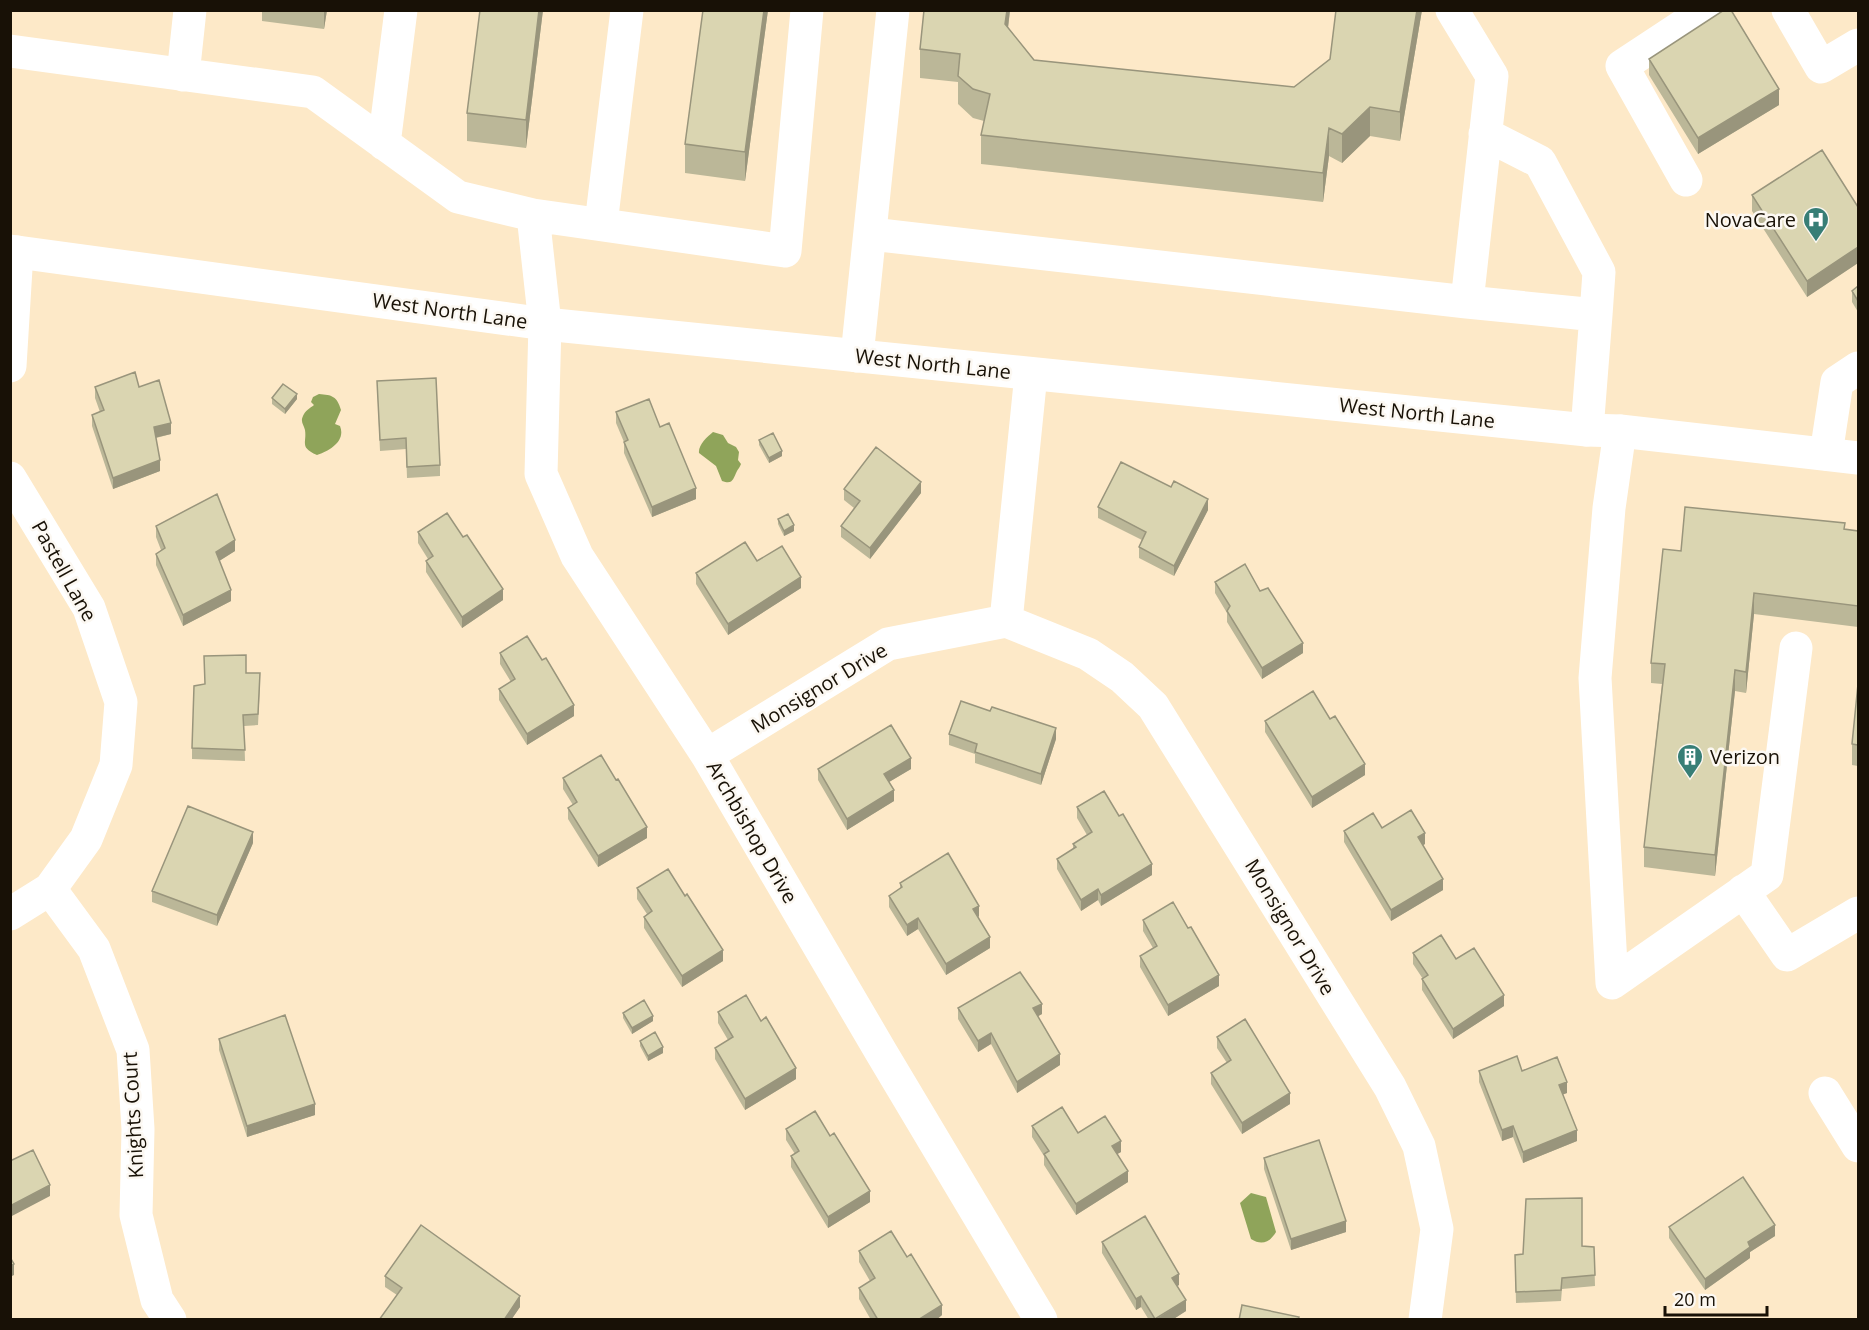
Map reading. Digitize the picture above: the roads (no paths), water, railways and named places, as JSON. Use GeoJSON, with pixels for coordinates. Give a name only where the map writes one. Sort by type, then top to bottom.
{"type":"FeatureCollection","features":[{"type":"Feature","properties":{"kind":"street"},"geometry":{"type":"LineString","coordinates":[[183,75],[190,10]]}},
{"type":"Feature","properties":{"kind":"street"},"geometry":{"type":"LineString","coordinates":[[384,144],[401,10]]}},
{"type":"Feature","properties":{"kind":"street"},"geometry":{"type":"LineString","coordinates":[[601,224],[627,10]]}},
{"type":"Feature","properties":{"kind":"street"},"geometry":{"type":"LineString","coordinates":[[10,51],[313,92],[458,197],[533,215],[785,251],[807,10]]}},
{"type":"Feature","properties":{"kind":"street"},"geometry":{"type":"LineString","coordinates":[[857,356],[893,10]]}},
{"type":"Feature","properties":{"kind":"street"},"geometry":{"type":"LineString","coordinates":[[1452,10],[1492,76],[1467,302]]}},
{"type":"Feature","properties":{"kind":"street"},"geometry":{"type":"LineString","coordinates":[[1686,180],[1622,66],[1707,10]]}},
{"type":"Feature","properties":{"kind":"street"},"geometry":{"type":"LineString","coordinates":[[1788,10],[1821,67],[1858,45]]}},
{"type":"Feature","properties":{"kind":"street"},"geometry":{"type":"LineString","coordinates":[[1485,134],[1540,162],[1599,272],[1587,430]]}},
{"type":"Feature","properties":{"kind":"street","name":"Archbishop Drive"},"geometry":{"type":"LineString","coordinates":[[533,215],[544,324],[541,474],[578,556],[707,755],[1041,1320]]}},
{"type":"Feature","properties":{"kind":"street"},"geometry":{"type":"LineString","coordinates":[[871,234],[1596,315]]}},
{"type":"Feature","properties":{"kind":"street"},"geometry":{"type":"LineString","coordinates":[[10,366],[14,251]]}},
{"type":"Feature","properties":{"kind":"street","name":"West North Lane"},"geometry":{"type":"LineString","coordinates":[[14,251],[544,324],[1587,430],[1620,431],[1858,458]]}},
{"type":"Feature","properties":{"kind":"street"},"geometry":{"type":"LineString","coordinates":[[1826,454],[1837,382],[1858,368]]}},
{"type":"Feature","properties":{"kind":"street"},"geometry":{"type":"LineString","coordinates":[[1006,621],[1031,374]]}},
{"type":"Feature","properties":{"kind":"street"},"geometry":{"type":"LineString","coordinates":[[1620,431],[1609,508],[1595,678],[1612,983],[1767,875],[1796,648]]}},
{"type":"Feature","properties":{"kind":"street","name":"Pastell Lane"},"geometry":{"type":"LineString","coordinates":[[10,478],[89,608],[121,702],[116,765],[86,839],[50,890],[10,914]]}},
{"type":"Feature","properties":{"kind":"street","name":"Monsignor Drive"},"geometry":{"type":"LineString","coordinates":[[707,755],[888,644],[1006,621],[1088,654],[1122,676],[1153,706],[1390,1087],[1419,1146],[1437,1229],[1425,1320]]}},
{"type":"Feature","properties":{"kind":"street","name":"Knights Court"},"geometry":{"type":"LineString","coordinates":[[50,890],[94,949],[133,1050],[138,1129],[136,1215],[157,1300],[170,1320]]}},
{"type":"Feature","properties":{"kind":"street"},"geometry":{"type":"LineString","coordinates":[[1743,891],[1787,955],[1858,913]]}},
{"type":"Feature","properties":{"kind":"street"},"geometry":{"type":"LineString","coordinates":[[1825,1093],[1858,1146]]}},
{"type":"Feature","properties":{"kind":"place","name":"NovaCare"},"geometry":{"type":"Point","coordinates":[1816,243]}},
{"type":"Feature","properties":{"kind":"place","name":"Verizon"},"geometry":{"type":"Point","coordinates":[1690,780]}}]}
